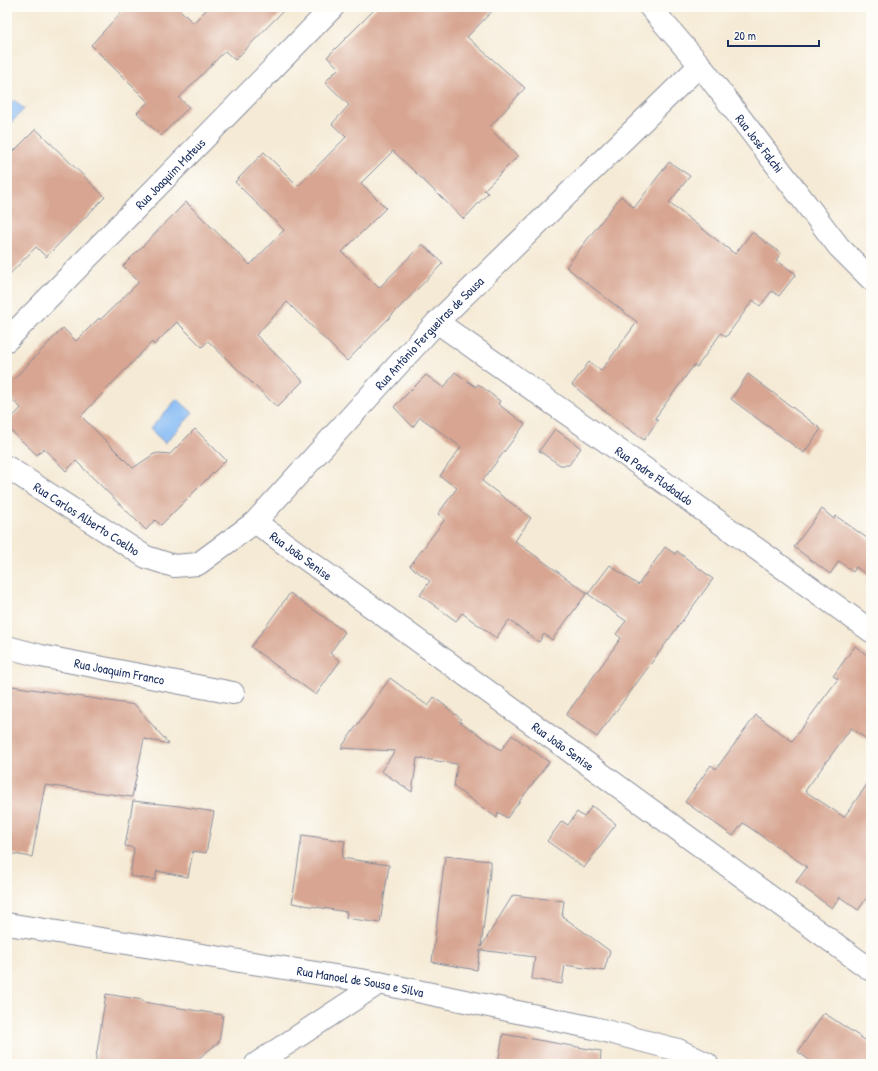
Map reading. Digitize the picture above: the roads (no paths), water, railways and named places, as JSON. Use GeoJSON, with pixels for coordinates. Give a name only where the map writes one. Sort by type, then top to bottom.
{"type":"FeatureCollection","features":[{"type":"Feature","properties":{"kind":"street","name":"Rua Joaquim Mateus"},"geometry":{"type":"LineString","coordinates":[[7,340],[333,7]]}},
{"type":"Feature","properties":{"kind":"street","name":"Rua José Falchi"},"geometry":{"type":"LineString","coordinates":[[650,7],[700,65],[839,247],[871,279]]}},
{"type":"Feature","properties":{"kind":"street","name":"Rua Antônio Fergueiras de Sousa"},"geometry":{"type":"LineString","coordinates":[[146,557],[174,566],[198,564],[255,522],[437,322],[700,65]]}},
{"type":"Feature","properties":{"kind":"street","name":"Rua Padre Flodoaldo"},"geometry":{"type":"LineString","coordinates":[[437,322],[652,473],[871,631]]}},
{"type":"Feature","properties":{"kind":"street","name":"Rua Carlos Alberto Coelho"},"geometry":{"type":"LineString","coordinates":[[7,467],[146,557]]}},
{"type":"Feature","properties":{"kind":"street","name":"Rua João Senise"},"geometry":{"type":"LineString","coordinates":[[255,522],[871,970]]}},
{"type":"Feature","properties":{"kind":"street","name":"Rua Joaquim Franco"},"geometry":{"type":"LineString","coordinates":[[7,646],[41,656],[233,693]]}},
{"type":"Feature","properties":{"kind":"street","name":"Rua Manoel de Sousa e Silva"},"geometry":{"type":"LineString","coordinates":[[7,924],[379,984],[594,1028],[678,1050],[707,1064]]}},
{"type":"Feature","properties":{"kind":"street"},"geometry":{"type":"LineString","coordinates":[[256,1064],[379,984]]}},
{"type":"Feature","properties":{"kind":"water"},"geometry":{"type":"Polygon","coordinates":[[[14,100],[24,109],[7,127],[7,107],[14,100]]]}},
{"type":"Feature","properties":{"kind":"water"},"geometry":{"type":"Polygon","coordinates":[[[177,399],[193,413],[165,443],[150,429],[177,399]]]}}]}
